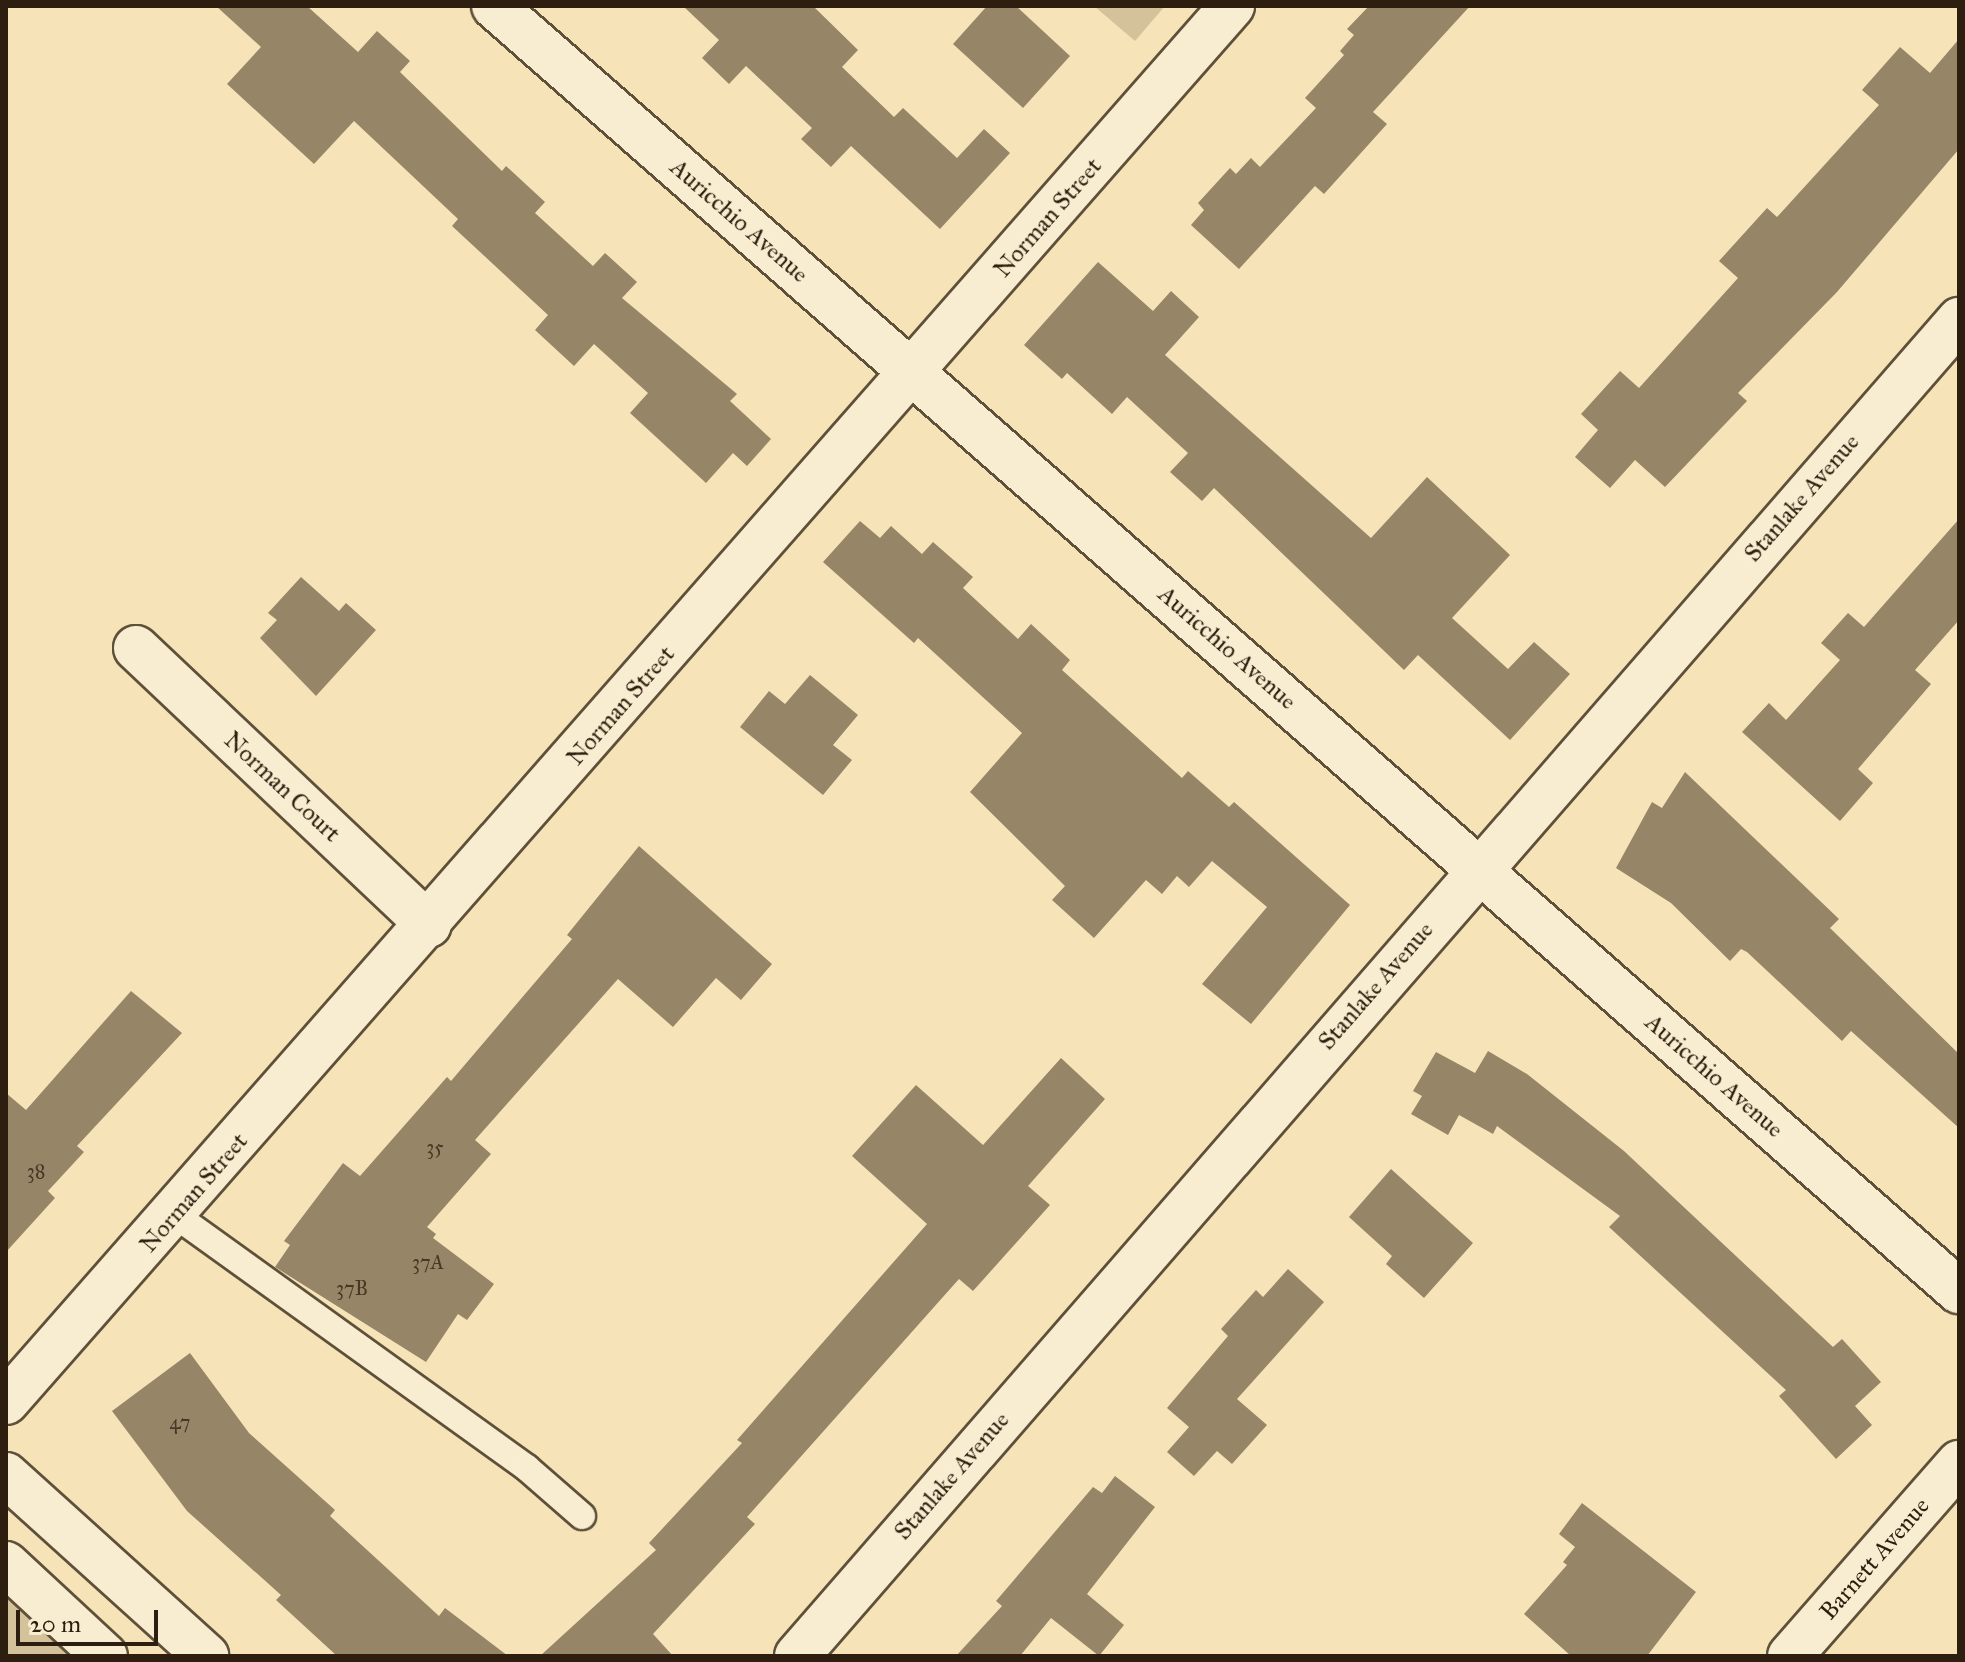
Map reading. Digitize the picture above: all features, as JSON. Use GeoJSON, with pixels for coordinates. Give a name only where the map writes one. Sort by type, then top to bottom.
{"type":"FeatureCollection","features":[{"type":"Feature","properties":{"kind":"street","name":"Auricchio Avenue"},"geometry":{"type":"LineString","coordinates":[[494,6],[1959,1291]]}},
{"type":"Feature","properties":{"kind":"street","name":"Norman Street"},"geometry":{"type":"LineString","coordinates":[[6,1402],[175,1215],[1232,6]]}},
{"type":"Feature","properties":{"kind":"street","name":"Stanlake Avenue"},"geometry":{"type":"LineString","coordinates":[[797,1656],[1477,868],[1959,320]]}},
{"type":"Feature","properties":{"kind":"street","name":"Norman Court"},"geometry":{"type":"LineString","coordinates":[[136,648],[429,925]]}},
{"type":"Feature","properties":{"kind":"street","name":"Barnett Avenue"},"geometry":{"type":"LineString","coordinates":[[1790,1656],[1959,1463]]}},
{"type":"Feature","properties":{"kind":"street"},"geometry":{"type":"LineString","coordinates":[[6,1475],[206,1656]]}},
{"type":"Feature","properties":{"kind":"street"},"geometry":{"type":"LineString","coordinates":[[6,1564],[105,1656]]}},
{"type":"Feature","properties":{"kind":"lane"},"geometry":{"type":"LineString","coordinates":[[175,1215],[527,1468],[582,1516]]}},
{"type":"Feature","properties":{"kind":"shaded area"},"geometry":{"type":"Polygon","coordinates":[[[1094,6],[1165,6],[1135,41],[1094,6]]]}},
{"type":"Feature","properties":{"kind":"shaded area"},"geometry":{"type":"Polygon","coordinates":[[[6,1564],[105,1656],[6,1656],[6,1564]]]}},
{"type":"Feature","properties":{"kind":"building"},"geometry":{"type":"Polygon","coordinates":[[[216,6],[307,6],[358,52],[377,31],[410,61],[400,72],[502,171],[506,166],[545,202],[535,213],[593,266],[605,253],[637,282],[622,298],[737,394],[730,401],[771,439],[747,466],[733,453],[706,483],[630,413],[648,393],[594,344],[574,366],[535,330],[548,315],[452,226],[458,219],[354,121],[314,164],[227,84],[261,47],[216,6]]]}},
{"type":"Feature","properties":{"kind":"building"},"geometry":{"type":"Polygon","coordinates":[[[683,6],[813,6],[858,50],[842,67],[894,117],[903,108],[957,158],[984,129],[1010,153],[940,229],[851,146],[831,167],[801,139],[812,128],[746,66],[729,84],[702,58],[719,40],[683,6]]]}},
{"type":"Feature","properties":{"kind":"building"},"geometry":{"type":"Polygon","coordinates":[[[987,6],[1016,6],[1070,56],[1023,108],[953,44],[987,6]]]}},
{"type":"Feature","properties":{"kind":"building"},"geometry":{"type":"Polygon","coordinates":[[[1369,6],[1470,6],[1373,112],[1387,124],[1324,194],[1315,186],[1239,269],[1191,225],[1204,210],[1198,203],[1230,168],[1236,174],[1251,158],[1260,167],[1316,108],[1305,98],[1344,55],[1340,51],[1354,35],[1347,29],[1369,6]]]}},
{"type":"Feature","properties":{"kind":"building"},"geometry":{"type":"Polygon","coordinates":[[[1959,39],[1959,149],[1837,292],[1738,393],[1747,401],[1665,487],[1635,460],[1610,488],[1575,457],[1598,430],[1581,414],[1620,371],[1639,388],[1738,278],[1719,261],[1767,208],[1777,217],[1879,105],[1862,90],[1900,47],[1930,73],[1959,39]]]}},
{"type":"Feature","properties":{"kind":"building"},"geometry":{"type":"Polygon","coordinates":[[[1098,262],[1153,311],[1171,291],[1199,317],[1165,355],[1371,538],[1427,477],[1510,555],[1452,618],[1508,669],[1534,642],[1570,674],[1510,740],[1418,655],[1404,670],[1214,488],[1202,501],[1170,472],[1188,453],[1127,397],[1112,414],[1067,373],[1062,379],[1024,345],[1098,262]]]}},
{"type":"Feature","properties":{"kind":"building"},"geometry":{"type":"Polygon","coordinates":[[[1959,519],[1959,620],[1915,670],[1931,684],[1858,769],[1873,783],[1840,821],[1742,732],[1769,703],[1786,720],[1840,660],[1821,643],[1848,613],[1864,627],[1959,519]]]}},
{"type":"Feature","properties":{"kind":"building"},"geometry":{"type":"Polygon","coordinates":[[[860,521],[880,538],[891,526],[922,554],[933,542],[973,577],[963,588],[1018,639],[1031,624],[1070,660],[1062,670],[1182,778],[1188,771],[1229,807],[1234,802],[1350,905],[1251,1024],[1202,984],[1267,907],[1212,861],[1189,887],[1177,876],[1162,894],[1146,880],[1094,938],[1052,900],[1065,886],[970,792],[1022,733],[918,638],[914,643],[823,562],[860,521]]]}},
{"type":"Feature","properties":{"kind":"building"},"geometry":{"type":"Polygon","coordinates":[[[301,577],[339,611],[346,603],[376,630],[316,696],[260,638],[277,620],[268,613],[301,577]]]}},
{"type":"Feature","properties":{"kind":"building"},"geometry":{"type":"Polygon","coordinates":[[[810,675],[858,715],[833,745],[852,760],[823,795],[740,727],[769,691],[785,704],[810,675]]]}},
{"type":"Feature","properties":{"kind":"building"},"geometry":{"type":"Polygon","coordinates":[[[1685,772],[1839,919],[1830,928],[1959,1054],[1959,1128],[1851,1031],[1842,1041],[1747,952],[1741,949],[1730,961],[1671,903],[1616,868],[1652,802],[1662,808],[1685,772]]]}},
{"type":"Feature","properties":{"kind":"building"},"geometry":{"type":"Polygon","coordinates":[[[639,846],[772,964],[741,1000],[716,978],[673,1027],[618,979],[475,1140],[491,1154],[427,1227],[436,1234],[433,1238],[494,1284],[467,1320],[458,1314],[426,1362],[275,1267],[290,1245],[284,1241],[343,1163],[360,1176],[447,1077],[451,1081],[572,939],[567,935],[639,846]]]}},
{"type":"Feature","properties":{"kind":"building"},"geometry":{"type":"Polygon","coordinates":[[[131,991],[182,1033],[77,1146],[84,1152],[48,1191],[55,1198],[6,1252],[6,1093],[26,1110],[131,991]]]}},
{"type":"Feature","properties":{"kind":"building"},"geometry":{"type":"Polygon","coordinates":[[[1488,1051],[1527,1074],[1624,1151],[1833,1347],[1842,1339],[1881,1382],[1855,1406],[1872,1425],[1836,1459],[1779,1396],[1786,1390],[1609,1227],[1620,1216],[1497,1126],[1493,1134],[1459,1115],[1448,1135],[1411,1114],[1422,1096],[1413,1091],[1436,1052],[1475,1073],[1488,1051]]]}},
{"type":"Feature","properties":{"kind":"building"},"geometry":{"type":"Polygon","coordinates":[[[1061,1058],[1105,1099],[1028,1186],[1050,1205],[973,1291],[959,1279],[747,1517],[755,1524],[653,1634],[673,1656],[540,1656],[656,1550],[649,1543],[742,1443],[737,1440],[927,1224],[852,1156],[916,1085],[983,1145],[1061,1058]]]}},
{"type":"Feature","properties":{"kind":"building"},"geometry":{"type":"Polygon","coordinates":[[[1391,1169],[1473,1243],[1424,1298],[1386,1264],[1392,1256],[1349,1217],[1391,1169]]]}},
{"type":"Feature","properties":{"kind":"building"},"geometry":{"type":"Polygon","coordinates":[[[1288,1269],[1324,1302],[1237,1399],[1267,1425],[1232,1464],[1217,1451],[1194,1476],[1167,1452],[1189,1427],[1167,1408],[1228,1336],[1221,1329],[1256,1290],[1263,1297],[1288,1269]]]}},
{"type":"Feature","properties":{"kind":"building"},"geometry":{"type":"Polygon","coordinates":[[[190,1353],[249,1433],[335,1510],[330,1516],[439,1616],[445,1608],[508,1656],[337,1656],[276,1600],[281,1595],[187,1511],[112,1411],[190,1353]]]}},
{"type":"Feature","properties":{"kind":"building"},"geometry":{"type":"Polygon","coordinates":[[[1115,1476],[1155,1507],[1087,1594],[1124,1625],[1099,1656],[1051,1618],[1020,1656],[956,1656],[1002,1606],[996,1601],[1093,1487],[1102,1493],[1115,1476]]]}},
{"type":"Feature","properties":{"kind":"building"},"geometry":{"type":"Polygon","coordinates":[[[1582,1503],[1696,1592],[1647,1656],[1571,1656],[1524,1614],[1567,1565],[1563,1562],[1575,1547],[1559,1534],[1582,1503]]]}}]}
